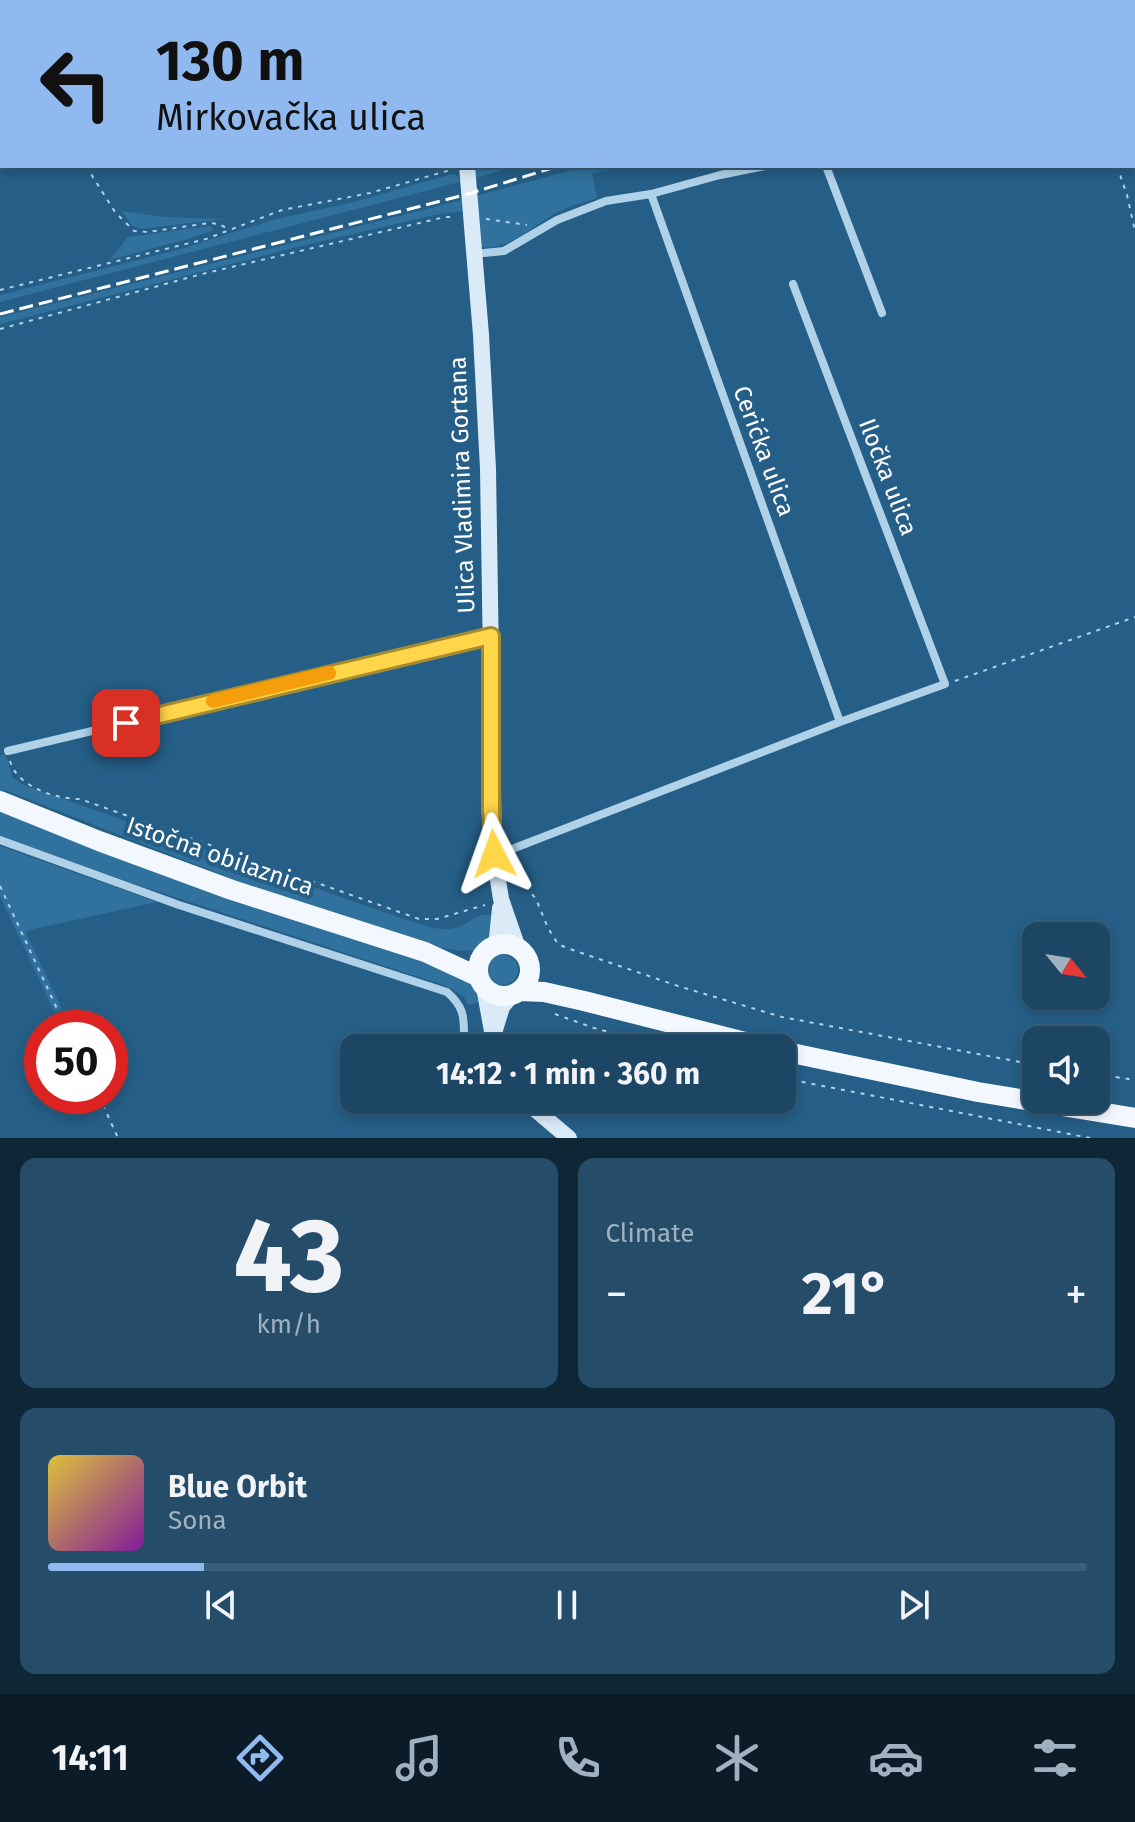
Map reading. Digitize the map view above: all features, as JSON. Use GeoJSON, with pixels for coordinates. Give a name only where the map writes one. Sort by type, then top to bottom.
{"type":"FeatureCollection","features":[{"type":"Feature","properties":{"kind":"main road","name":"Ulica Vladimira Gortana"},"geometry":{"type":"LineString","coordinates":[[466,168],[487,454],[491,810],[501,899],[518,948]]}},
{"type":"Feature","properties":{"kind":"main road","name":"Istočna obilaznica"},"geometry":{"type":"LineString","coordinates":[[0,801],[232,890],[425,952],[482,982]]}},
{"type":"Feature","properties":{"kind":"main road","name":"Ulica Vladimira Gortana"},"geometry":{"type":"LineString","coordinates":[[490,949],[497,938],[501,899]]}},
{"type":"Feature","properties":{"kind":"main road"},"geometry":{"type":"LineString","coordinates":[[492,1034],[478,968],[490,949],[511,945],[524,953],[530,976],[502,1007],[496,1034]]}},
{"type":"Feature","properties":{"kind":"main road","name":"Istočna obilaznica"},"geometry":{"type":"LineString","coordinates":[[425,952],[467,955],[490,949]]}},
{"type":"Feature","properties":{"kind":"main road"},"geometry":{"type":"LineString","coordinates":[[530,967],[544,979],[584,1001]]}},
{"type":"Feature","properties":{"kind":"main road"},"geometry":{"type":"LineString","coordinates":[[482,982],[497,995],[544,992],[714,1034]]}},
{"type":"Feature","properties":{"kind":"main road"},"geometry":{"type":"LineString","coordinates":[[796,1054],[978,1092],[1135,1118]]}},
{"type":"Feature","properties":{"kind":"main road"},"geometry":{"type":"LineString","coordinates":[[541,1114],[569,1138]]}},
{"type":"Feature","properties":{"kind":"street"},"geometry":{"type":"LineString","coordinates":[[474,254],[504,251],[544,227],[606,201],[651,194],[755,168]]}},
{"type":"Feature","properties":{"kind":"street"},"geometry":{"type":"LineString","coordinates":[[827,168],[882,313]]}},
{"type":"Feature","properties":{"kind":"street","name":"Cerićka ulica"},"geometry":{"type":"LineString","coordinates":[[651,194],[840,722]]}},
{"type":"Feature","properties":{"kind":"street","name":"Iločka ulica"},"geometry":{"type":"LineString","coordinates":[[793,284],[945,684]]}},
{"type":"Feature","properties":{"kind":"street"},"geometry":{"type":"LineString","coordinates":[[8,751],[491,636]]}},
{"type":"Feature","properties":{"kind":"street"},"geometry":{"type":"LineString","coordinates":[[494,854],[945,684]]}},
{"type":"Feature","properties":{"kind":"street"},"geometry":{"type":"LineString","coordinates":[[0,840],[179,905],[447,992],[458,1002],[465,1018],[465,1034]]}},
{"type":"Feature","properties":{"kind":"path"},"geometry":{"type":"LineString","coordinates":[[87,168],[115,212],[134,231],[148,232],[209,223],[228,229]]}},
{"type":"Feature","properties":{"kind":"path"},"geometry":{"type":"LineString","coordinates":[[0,290],[206,239],[282,210],[370,193],[459,168]]}},
{"type":"Feature","properties":{"kind":"path"},"geometry":{"type":"LineString","coordinates":[[1118,168],[1135,231]]}},
{"type":"Feature","properties":{"kind":"path"},"geometry":{"type":"LineString","coordinates":[[0,329],[202,274],[445,217],[470,217],[544,227]]}},
{"type":"Feature","properties":{"kind":"path"},"geometry":{"type":"LineString","coordinates":[[945,684],[1135,617]]}},
{"type":"Feature","properties":{"kind":"path"},"geometry":{"type":"LineString","coordinates":[[8,751],[12,769],[21,779],[43,791],[64,799],[80,799],[419,919],[437,919],[501,899]]}},
{"type":"Feature","properties":{"kind":"path"},"geometry":{"type":"LineString","coordinates":[[512,849],[522,882],[536,899],[558,944],[567,948],[782,1017],[1022,1062]]}},
{"type":"Feature","properties":{"kind":"path"},"geometry":{"type":"LineString","coordinates":[[0,886],[58,1010]]}},
{"type":"Feature","properties":{"kind":"path"},"geometry":{"type":"LineString","coordinates":[[555,1014],[617,1034]]}},
{"type":"Feature","properties":{"kind":"path"},"geometry":{"type":"LineString","coordinates":[[1110,1076],[1135,1080]]}},
{"type":"Feature","properties":{"kind":"path"},"geometry":{"type":"LineString","coordinates":[[796,1081],[1090,1138]]}},
{"type":"Feature","properties":{"kind":"path"},"geometry":{"type":"LineString","coordinates":[[107,1114],[118,1138]]}},
{"type":"Feature","properties":{"kind":"shaded area"},"geometry":{"type":"Polygon","coordinates":[[[472,168],[510,168],[473,179],[472,168]]]}},
{"type":"Feature","properties":{"kind":"shaded area"},"geometry":{"type":"Polygon","coordinates":[[[580,168],[619,168],[592,173],[597,198],[560,211],[512,241],[491,247],[479,247],[472,197],[580,168]]]}},
{"type":"Feature","properties":{"kind":"shaded area"},"geometry":{"type":"Polygon","coordinates":[[[452,174],[458,176],[460,182],[0,302],[0,295],[452,174]]]}},
{"type":"Feature","properties":{"kind":"shaded area"},"geometry":{"type":"Polygon","coordinates":[[[462,200],[463,211],[301,246],[0,324],[0,317],[462,200]]]}},
{"type":"Feature","properties":{"kind":"shaded area"},"geometry":{"type":"Polygon","coordinates":[[[121,211],[165,217],[225,219],[140,229],[132,225],[121,211]]]}},
{"type":"Feature","properties":{"kind":"shaded area"},"geometry":{"type":"Polygon","coordinates":[[[210,226],[214,230],[109,260],[128,237],[210,226]]]}},
{"type":"Feature","properties":{"kind":"shaded area"},"geometry":{"type":"Polygon","coordinates":[[[5,754],[13,778],[24,785],[412,922],[448,929],[476,917],[495,916],[488,943],[475,950],[462,951],[419,944],[230,881],[230,878],[5,790],[0,793],[0,755],[5,754]]]}},
{"type":"Feature","properties":{"kind":"shaded area"},"geometry":{"type":"Polygon","coordinates":[[[0,808],[443,965],[478,983],[481,1002],[468,1005],[464,997],[449,987],[132,883],[0,836],[0,808]]]}},
{"type":"Feature","properties":{"kind":"shaded area"},"geometry":{"type":"Polygon","coordinates":[[[0,846],[157,902],[25,931],[62,1010],[54,1010],[0,896],[0,846]]]}},
{"type":"Feature","properties":{"kind":"shaded area"},"geometry":{"type":"Polygon","coordinates":[[[503,955],[514,959],[518,970],[514,981],[503,985],[492,981],[488,970],[492,959],[503,955]]]}},
{"type":"Feature","properties":{"kind":"railway"},"geometry":{"type":"LineString","coordinates":[[0,314],[468,194],[552,168]]}},
{"type":"Feature","properties":{"kind":"slow traffic"},"geometry":{"type":"LineString","coordinates":[[213,701],[329,673]]}},
{"type":"Feature","properties":{"kind":"route"},"geometry":{"type":"LineString","coordinates":[[126,723],[491,636],[494,854]]}}]}
